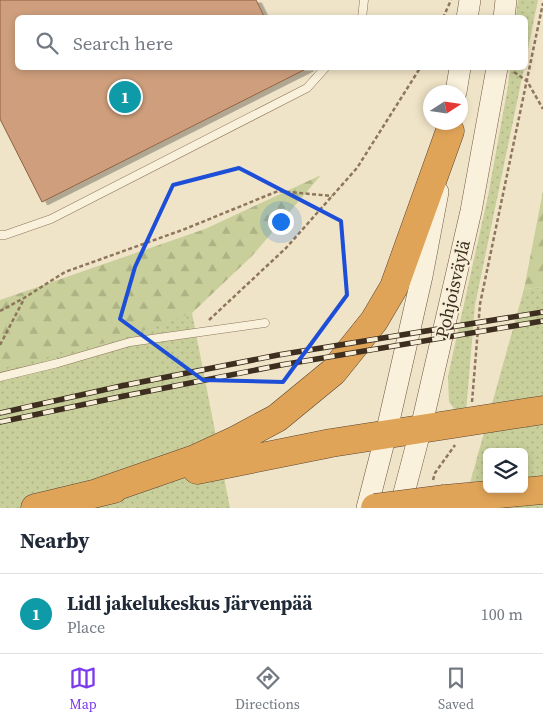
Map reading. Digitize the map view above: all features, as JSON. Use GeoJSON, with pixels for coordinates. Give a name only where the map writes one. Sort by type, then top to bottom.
{"type":"FeatureCollection","features":[{"type":"Feature","properties":{"kind":"highway"},"geometry":{"type":"LineString","coordinates":[[97,493],[195,459],[234,442],[277,418],[333,372],[374,321],[394,287],[449,130]]}},
{"type":"Feature","properties":{"kind":"highway"},"geometry":{"type":"LineString","coordinates":[[35,508],[322,444],[543,410]]}},
{"type":"Feature","properties":{"kind":"highway"},"geometry":{"type":"LineString","coordinates":[[375,508],[439,491],[543,490]]}},
{"type":"Feature","properties":{"kind":"main road"},"geometry":{"type":"LineString","coordinates":[[468,15],[470,0]]}},
{"type":"Feature","properties":{"kind":"main road"},"geometry":{"type":"LineString","coordinates":[[504,15],[506,0]]}},
{"type":"Feature","properties":{"kind":"main road"},"geometry":{"type":"LineString","coordinates":[[457,85],[460,70]]}},
{"type":"Feature","properties":{"kind":"main road","name":"Pohjoisväylä"},"geometry":{"type":"LineString","coordinates":[[400,508],[421,428],[471,211],[497,70]]}},
{"type":"Feature","properties":{"kind":"main road","name":"Pohjoisväylä"},"geometry":{"type":"LineString","coordinates":[[367,508],[422,276],[449,130]]}},
{"type":"Feature","properties":{"kind":"lane"},"geometry":{"type":"LineString","coordinates":[[362,15],[364,0]]}},
{"type":"Feature","properties":{"kind":"lane"},"geometry":{"type":"LineString","coordinates":[[0,235],[51,219],[307,88],[323,70]]}},
{"type":"Feature","properties":{"kind":"lane"},"geometry":{"type":"LineString","coordinates":[[0,377],[58,363],[130,342],[265,323]]}},
{"type":"Feature","properties":{"kind":"path"},"geometry":{"type":"LineString","coordinates":[[444,15],[451,0]]}},
{"type":"Feature","properties":{"kind":"path"},"geometry":{"type":"LineString","coordinates":[[471,411],[480,304],[543,3]]}},
{"type":"Feature","properties":{"kind":"path"},"geometry":{"type":"LineString","coordinates":[[196,333],[286,248],[357,168],[419,70]]}},
{"type":"Feature","properties":{"kind":"path"},"geometry":{"type":"LineString","coordinates":[[511,70],[527,81],[543,110]]}},
{"type":"Feature","properties":{"kind":"path"},"geometry":{"type":"LineString","coordinates":[[0,311],[65,272],[185,229],[278,191],[332,196]]}},
{"type":"Feature","properties":{"kind":"path"},"geometry":{"type":"LineString","coordinates":[[0,345],[24,298]]}},
{"type":"Feature","properties":{"kind":"path"},"geometry":{"type":"LineString","coordinates":[[439,491],[435,473],[458,442]]}},
{"type":"Feature","properties":{"kind":"highlighted area"},"geometry":{"type":"Polygon","coordinates":[[[239,168],[341,221],[347,295],[283,382],[203,380],[120,319],[135,267],[173,185],[239,168]]]}},
{"type":"Feature","properties":{"kind":"green space"},"geometry":{"type":"Polygon","coordinates":[[[518,0],[538,0],[528,49],[528,15],[516,15],[518,0]]]}},
{"type":"Feature","properties":{"kind":"green space"},"geometry":{"type":"Polygon","coordinates":[[[510,70],[524,70],[475,305],[466,412],[456,411],[449,402],[448,376],[488,196],[510,70]]]}},
{"type":"Feature","properties":{"kind":"green space"},"geometry":{"type":"Polygon","coordinates":[[[321,175],[252,256],[192,313],[119,339],[0,369],[0,300],[205,229],[321,175]]]}},
{"type":"Feature","properties":{"kind":"green space"},"geometry":{"type":"Polygon","coordinates":[[[543,191],[543,287],[524,289],[543,191]]]}},
{"type":"Feature","properties":{"kind":"green space"},"geometry":{"type":"Polygon","coordinates":[[[543,287],[543,508],[463,508],[524,289],[543,287]]]}},
{"type":"Feature","properties":{"kind":"green space"},"geometry":{"type":"Polygon","coordinates":[[[192,313],[230,508],[0,508],[0,368],[192,313]]]}},
{"type":"Feature","properties":{"kind":"building"},"geometry":{"type":"Polygon","coordinates":[[[0,0],[256,0],[264,15],[15,15],[15,70],[304,70],[42,202],[0,119],[0,0]]]}},
{"type":"Feature","properties":{"kind":"railway"},"geometry":{"type":"LineString","coordinates":[[0,413],[121,386],[278,355],[543,312]]}},
{"type":"Feature","properties":{"kind":"railway"},"geometry":{"type":"LineString","coordinates":[[0,422],[281,365],[543,321]]}},
{"type":"Feature","properties":{"kind":"place","name":"Lidl jakelukeskus Järvenpää"},"geometry":{"type":"Point","coordinates":[125,97]}}]}
